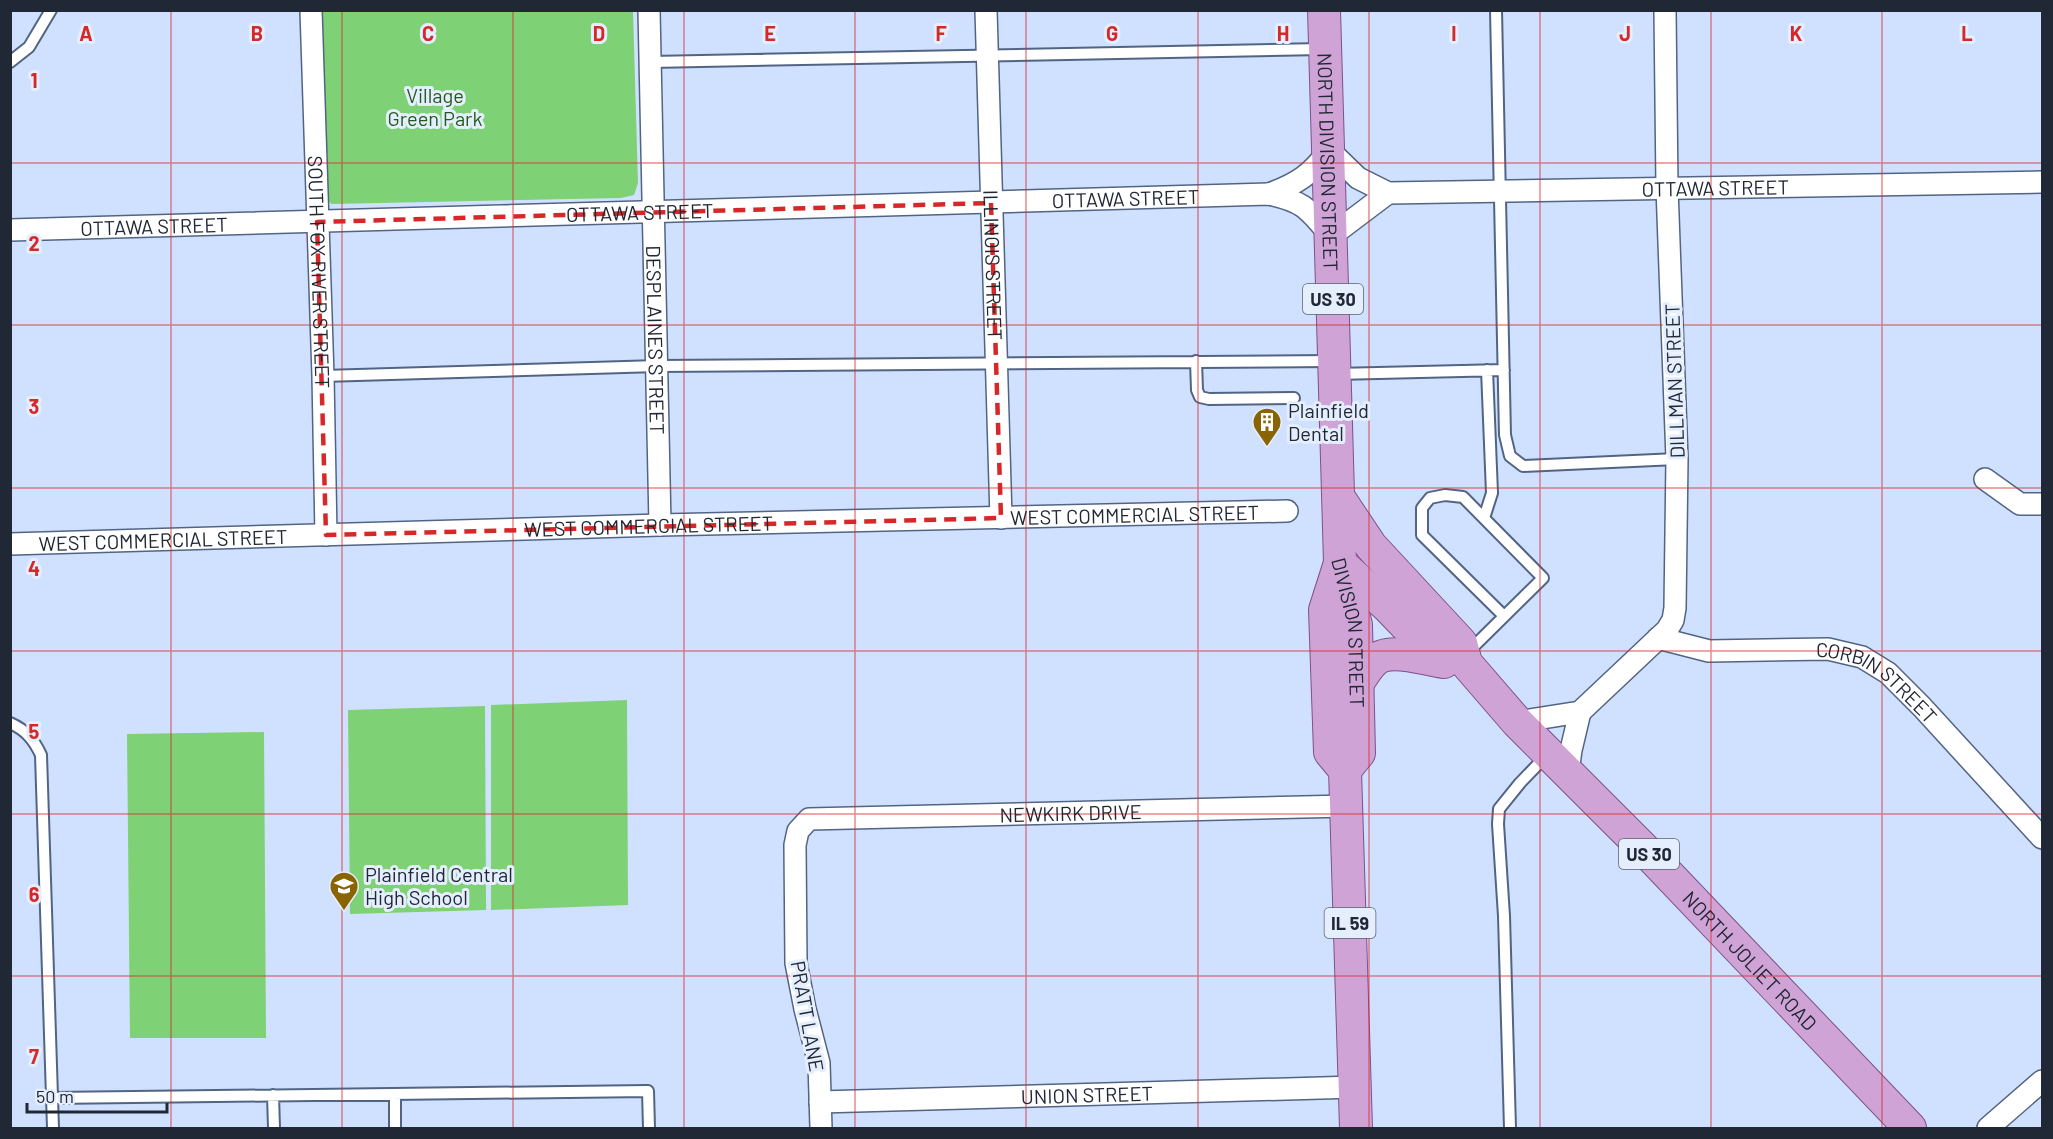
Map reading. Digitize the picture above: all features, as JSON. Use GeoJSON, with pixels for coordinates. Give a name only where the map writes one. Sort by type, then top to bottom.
{"type":"FeatureCollection","features":[{"type":"Feature","properties":{"kind":"main road","name":"NORTH DIVISION STREET"},"geometry":{"type":"LineString","coordinates":[[1324,10],[1340,563]]}},
{"type":"Feature","properties":{"kind":"main road","name":"NORTH JOLIET ROAD"},"geometry":{"type":"LineString","coordinates":[[1339,498],[1371,546],[1461,643],[1457,660]]}},
{"type":"Feature","properties":{"kind":"main road","name":"NORTH JOLIET ROAD"},"geometry":{"type":"LineString","coordinates":[[1340,563],[1388,607],[1457,660],[1697,904],[1910,1128]]}},
{"type":"Feature","properties":{"kind":"main road","name":"DIVISION STREET"},"geometry":{"type":"LineString","coordinates":[[1340,563],[1356,625],[1359,753],[1345,770]]}},
{"type":"Feature","properties":{"kind":"main road","name":"DIVISION STREET"},"geometry":{"type":"LineString","coordinates":[[1340,563],[1325,610],[1330,752],[1345,770],[1356,1128]]}},
{"type":"Feature","properties":{"kind":"main road"},"geometry":{"type":"LineString","coordinates":[[1357,684],[1374,661],[1380,657],[1409,654],[1457,660]]}},
{"type":"Feature","properties":{"kind":"street","name":"SOUTH FOX RIVER STREET"},"geometry":{"type":"LineString","coordinates":[[311,10],[326,534]]}},
{"type":"Feature","properties":{"kind":"street","name":"DESPLAINES STREET"},"geometry":{"type":"LineString","coordinates":[[649,10],[660,525]]}},
{"type":"Feature","properties":{"kind":"street","name":"ILLINOIS STREET"},"geometry":{"type":"LineString","coordinates":[[986,10],[1001,518]]}},
{"type":"Feature","properties":{"kind":"street","name":"DILLMAN STREET"},"geometry":{"type":"LineString","coordinates":[[1580,712],[1658,638],[1673,620],[1675,608],[1677,459],[1667,188],[1665,10]]}},
{"type":"Feature","properties":{"kind":"street","name":"OTTAWA STREET"},"geometry":{"type":"LineString","coordinates":[[10,230],[1269,194],[1288,188],[1308,175],[1329,150],[1358,178],[1388,193],[2043,182]]}},
{"type":"Feature","properties":{"kind":"street"},"geometry":{"type":"LineString","coordinates":[[1331,236],[1388,193]]}},
{"type":"Feature","properties":{"kind":"street","name":"OTTAWA STREET"},"geometry":{"type":"LineString","coordinates":[[1269,194],[1299,202],[1310,210],[1331,236]]}},
{"type":"Feature","properties":{"kind":"street"},"geometry":{"type":"LineString","coordinates":[[1986,479],[2020,504],[2043,504]]}},
{"type":"Feature","properties":{"kind":"street","name":"WEST COMMERCIAL STREET"},"geometry":{"type":"LineString","coordinates":[[10,544],[660,525],[1287,511]]}},
{"type":"Feature","properties":{"kind":"street","name":"CORBIN STREET"},"geometry":{"type":"LineString","coordinates":[[1658,638],[1709,651],[1828,649],[1862,657],[1888,673],[2043,838]]}},
{"type":"Feature","properties":{"kind":"street"},"geometry":{"type":"LineString","coordinates":[[1517,722],[1580,712],[1571,750],[1558,763]]}},
{"type":"Feature","properties":{"kind":"street","name":"NEWKIRK DRIVE"},"geometry":{"type":"LineString","coordinates":[[798,831],[808,819],[1347,806]]}},
{"type":"Feature","properties":{"kind":"street","name":"PRATT LANE"},"geometry":{"type":"LineString","coordinates":[[798,831],[795,845],[796,963],[819,1063],[821,1128]]}},
{"type":"Feature","properties":{"kind":"street"},"geometry":{"type":"LineString","coordinates":[[1988,1128],[2043,1081]]}},
{"type":"Feature","properties":{"kind":"street","name":"UNION STREET"},"geometry":{"type":"LineString","coordinates":[[820,1102],[1355,1087]]}},
{"type":"Feature","properties":{"kind":"lane"},"geometry":{"type":"LineString","coordinates":[[10,62],[29,47],[51,10]]}},
{"type":"Feature","properties":{"kind":"lane"},"geometry":{"type":"LineString","coordinates":[[1496,10],[1505,435],[1510,456],[1523,466],[1677,459]]}},
{"type":"Feature","properties":{"kind":"lane"},"geometry":{"type":"LineString","coordinates":[[651,62],[1326,49]]}},
{"type":"Feature","properties":{"kind":"lane"},"geometry":{"type":"LineString","coordinates":[[323,376],[658,366],[1196,362],[1336,368],[1504,370]]}},
{"type":"Feature","properties":{"kind":"lane"},"geometry":{"type":"LineString","coordinates":[[1196,362],[1197,390],[1200,398],[1294,398]]}},
{"type":"Feature","properties":{"kind":"lane"},"geometry":{"type":"LineString","coordinates":[[1484,518],[1492,494],[1487,370]]}},
{"type":"Feature","properties":{"kind":"lane"},"geometry":{"type":"LineString","coordinates":[[1457,660],[1504,616],[1543,578],[1463,497],[1445,495],[1430,498],[1422,508],[1422,535],[1504,616]]}},
{"type":"Feature","properties":{"kind":"lane"},"geometry":{"type":"LineString","coordinates":[[10,723],[24,731],[34,741],[41,755],[53,1128]]}},
{"type":"Feature","properties":{"kind":"lane"},"geometry":{"type":"LineString","coordinates":[[1510,1128],[1499,809],[1520,783],[1558,763]]}},
{"type":"Feature","properties":{"kind":"lane"},"geometry":{"type":"LineString","coordinates":[[52,1098],[648,1091],[649,1128]]}},
{"type":"Feature","properties":{"kind":"lane"},"geometry":{"type":"LineString","coordinates":[[395,1094],[395,1128]]}},
{"type":"Feature","properties":{"kind":"lane"},"geometry":{"type":"LineString","coordinates":[[273,1095],[274,1128]]}},
{"type":"Feature","properties":{"kind":"highlighted area"},"geometry":{"type":"Polygon","coordinates":[[[991,203],[1001,518],[326,535],[317,222],[991,203]]]}},
{"type":"Feature","properties":{"kind":"green space","name":"Village Green Park"},"geometry":{"type":"Polygon","coordinates":[[[319,11],[633,11],[638,183],[634,195],[621,198],[332,204],[326,200],[319,11]]]}},
{"type":"Feature","properties":{"kind":"green space"},"geometry":{"type":"Polygon","coordinates":[[[627,700],[628,905],[491,910],[491,705],[627,700]]]}},
{"type":"Feature","properties":{"kind":"green space"},"geometry":{"type":"Polygon","coordinates":[[[485,706],[486,910],[350,914],[348,710],[485,706]]]}},
{"type":"Feature","properties":{"kind":"green space"},"geometry":{"type":"Polygon","coordinates":[[[264,732],[266,1038],[130,1038],[127,734],[264,732]]]}},
{"type":"Feature","properties":{"kind":"place","name":"Plainfield Dental"},"geometry":{"type":"Point","coordinates":[1267,448]}},
{"type":"Feature","properties":{"kind":"place","name":"Plainfield Central High School"},"geometry":{"type":"Point","coordinates":[344,912]}}]}
